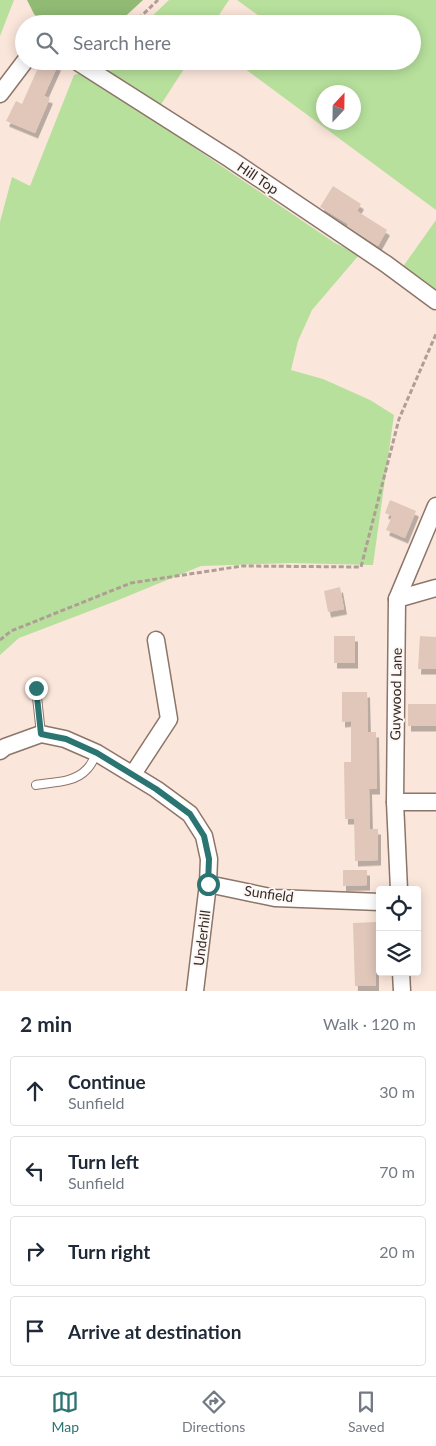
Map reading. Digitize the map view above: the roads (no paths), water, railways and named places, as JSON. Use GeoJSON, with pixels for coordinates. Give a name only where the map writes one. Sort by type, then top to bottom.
{"type":"FeatureCollection","features":[{"type":"Feature","properties":{"kind":"street"},"geometry":{"type":"LineString","coordinates":[[0,94],[18,70]]}},
{"type":"Feature","properties":{"kind":"street","name":"Hill Top"},"geometry":{"type":"LineString","coordinates":[[90,70],[230,159],[378,259],[436,301]]}},
{"type":"Feature","properties":{"kind":"street","name":"Guywood Lane"},"geometry":{"type":"LineString","coordinates":[[399,886],[394,802],[396,599],[436,506]]}},
{"type":"Feature","properties":{"kind":"street"},"geometry":{"type":"LineString","coordinates":[[396,599],[436,588]]}},
{"type":"Feature","properties":{"kind":"street"},"geometry":{"type":"LineString","coordinates":[[133,774],[169,719],[156,640]]}},
{"type":"Feature","properties":{"kind":"street"},"geometry":{"type":"LineString","coordinates":[[0,751],[5,747],[41,734],[66,739],[97,753],[133,774],[190,814],[204,836],[209,859],[208,884]]}},
{"type":"Feature","properties":{"kind":"street"},"geometry":{"type":"LineString","coordinates":[[394,802],[436,802]]}},
{"type":"Feature","properties":{"kind":"street","name":"Sunfield"},"geometry":{"type":"LineString","coordinates":[[208,884],[275,898],[376,902]]}},
{"type":"Feature","properties":{"kind":"street","name":"Underhill"},"geometry":{"type":"LineString","coordinates":[[195,991],[208,884]]}},
{"type":"Feature","properties":{"kind":"street"},"geometry":{"type":"LineString","coordinates":[[401,976],[402,991]]}},
{"type":"Feature","properties":{"kind":"lane"},"geometry":{"type":"LineString","coordinates":[[36,688],[41,734]]}},
{"type":"Feature","properties":{"kind":"lane"},"geometry":{"type":"LineString","coordinates":[[36,785],[70,780],[79,776],[87,770],[97,753]]}}]}
